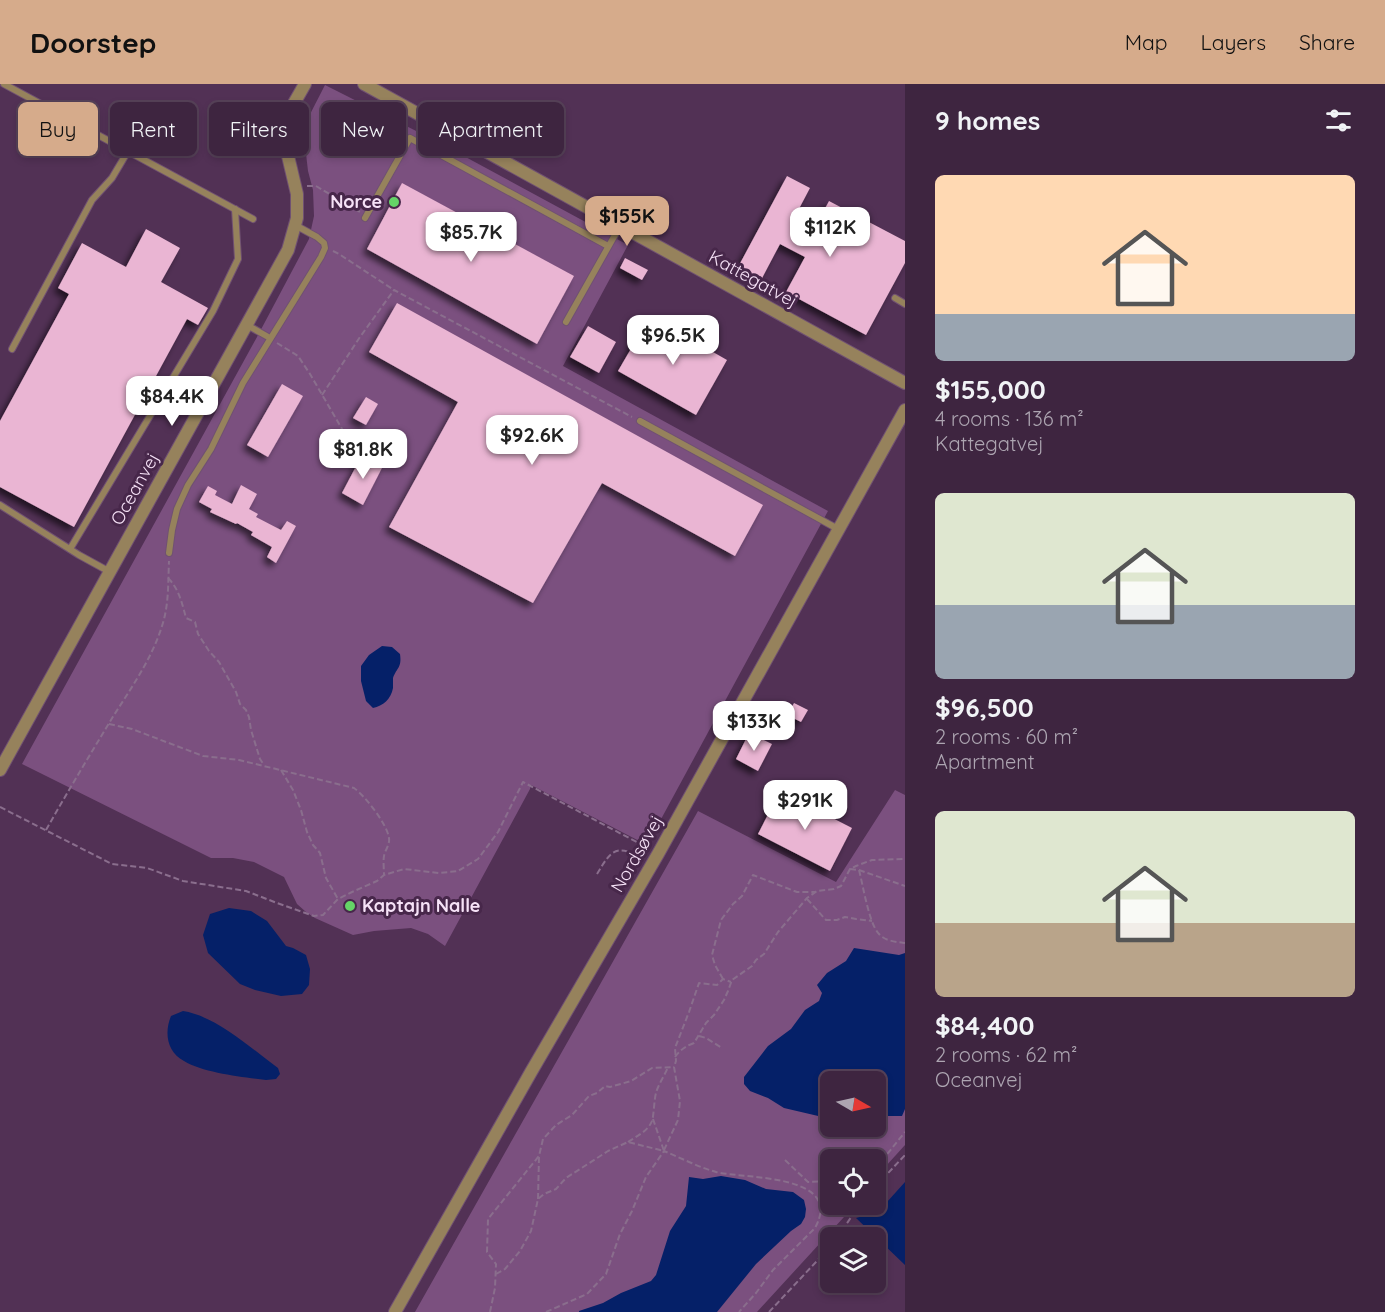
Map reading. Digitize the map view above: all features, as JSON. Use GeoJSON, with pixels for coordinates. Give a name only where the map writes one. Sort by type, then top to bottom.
{"type":"FeatureCollection","features":[{"type":"Feature","properties":{"kind":"street","name":"Oceanvej"},"geometry":{"type":"LineString","coordinates":[[0,770],[288,250],[296,225],[297,194],[286,143],[287,129],[293,105],[305,84]]}},
{"type":"Feature","properties":{"kind":"street","name":"Kattegatvej"},"geometry":{"type":"LineString","coordinates":[[364,84],[905,383]]}},
{"type":"Feature","properties":{"kind":"street","name":"Nordsøvej"},"geometry":{"type":"LineString","coordinates":[[395,1312],[655,858],[905,410]]}},
{"type":"Feature","properties":{"kind":"lane"},"geometry":{"type":"LineString","coordinates":[[4,84],[110,141]]}},
{"type":"Feature","properties":{"kind":"lane"},"geometry":{"type":"LineString","coordinates":[[365,216],[410,138],[608,246]]}},
{"type":"Feature","properties":{"kind":"lane"},"geometry":{"type":"LineString","coordinates":[[12,349],[92,200],[112,178],[125,156]]}},
{"type":"Feature","properties":{"kind":"lane"},"geometry":{"type":"LineString","coordinates":[[137,156],[253,219]]}},
{"type":"Feature","properties":{"kind":"lane"},"geometry":{"type":"LineString","coordinates":[[70,549],[213,311],[238,259],[235,209]]}},
{"type":"Feature","properties":{"kind":"lane"},"geometry":{"type":"LineString","coordinates":[[169,554],[177,509],[199,466],[211,449],[243,383],[325,248],[324,243],[317,237],[296,225]]}},
{"type":"Feature","properties":{"kind":"lane"},"geometry":{"type":"LineString","coordinates":[[566,322],[620,226]]}},
{"type":"Feature","properties":{"kind":"lane"},"geometry":{"type":"LineString","coordinates":[[895,298],[905,304]]}},
{"type":"Feature","properties":{"kind":"lane"},"geometry":{"type":"LineString","coordinates":[[246,324],[270,338]]}},
{"type":"Feature","properties":{"kind":"lane"},"geometry":{"type":"LineString","coordinates":[[640,421],[838,529]]}},
{"type":"Feature","properties":{"kind":"lane"},"geometry":{"type":"LineString","coordinates":[[0,506],[110,572]]}},
{"type":"Feature","properties":{"kind":"path"},"geometry":{"type":"LineString","coordinates":[[295,187],[316,186],[365,216]]}},
{"type":"Feature","properties":{"kind":"path"},"geometry":{"type":"LineString","coordinates":[[325,248],[339,254],[394,290],[640,421]]}},
{"type":"Feature","properties":{"kind":"path"},"geometry":{"type":"LineString","coordinates":[[322,395],[394,290]]}},
{"type":"Feature","properties":{"kind":"path"},"geometry":{"type":"LineString","coordinates":[[270,338],[298,356],[345,434]]}},
{"type":"Feature","properties":{"kind":"path"},"geometry":{"type":"LineString","coordinates":[[46,830],[153,649],[163,625],[167,600],[169,554]]}},
{"type":"Feature","properties":{"kind":"path"},"geometry":{"type":"LineString","coordinates":[[168,578],[175,585],[186,618],[195,622],[198,634],[219,662],[240,704],[246,710],[264,765]]}},
{"type":"Feature","properties":{"kind":"path"},"geometry":{"type":"LineString","coordinates":[[109,724],[132,729],[203,756],[264,765],[354,788],[361,793],[383,824],[389,837],[384,856],[384,875]]}},
{"type":"Feature","properties":{"kind":"path"},"geometry":{"type":"LineString","coordinates":[[281,770],[302,810],[307,832],[320,853],[326,878],[338,899]]}},
{"type":"Feature","properties":{"kind":"path"},"geometry":{"type":"LineString","coordinates":[[0,807],[112,864],[147,868],[183,881],[246,891],[314,916],[323,915],[338,899],[377,881],[384,875],[404,869],[438,873],[458,871],[478,859],[498,832],[523,782],[655,858]]}},
{"type":"Feature","properties":{"kind":"path"},"geometry":{"type":"LineString","coordinates":[[597,874],[609,855],[618,850],[655,858]]}},
{"type":"Feature","properties":{"kind":"path"},"geometry":{"type":"LineString","coordinates":[[731,982],[723,980],[712,955],[721,920],[742,896],[753,875],[797,892],[816,892],[841,886],[850,869],[872,860],[905,859]]}},
{"type":"Feature","properties":{"kind":"path"},"geometry":{"type":"LineString","coordinates":[[850,869],[905,886]]}},
{"type":"Feature","properties":{"kind":"path"},"geometry":{"type":"LineString","coordinates":[[859,870],[872,921],[879,934],[893,942],[905,943]]}},
{"type":"Feature","properties":{"kind":"path"},"geometry":{"type":"LineString","coordinates":[[675,1057],[687,1045],[694,1043],[724,1000],[732,980],[764,954],[778,932],[807,898],[816,892]]}},
{"type":"Feature","properties":{"kind":"path"},"geometry":{"type":"LineString","coordinates":[[807,898],[826,920],[845,917],[872,921]]}},
{"type":"Feature","properties":{"kind":"path"},"geometry":{"type":"LineString","coordinates":[[546,1312],[587,1293],[606,1274],[620,1234],[646,1178],[664,1150],[678,1120],[680,1101],[674,1067],[675,1048],[699,983],[717,985],[723,980]]}},
{"type":"Feature","properties":{"kind":"path"},"geometry":{"type":"LineString","coordinates":[[699,1036],[722,1048]]}},
{"type":"Feature","properties":{"kind":"path"},"geometry":{"type":"LineString","coordinates":[[664,1150],[653,1119],[653,1107],[657,1090],[668,1067]]}},
{"type":"Feature","properties":{"kind":"path"},"geometry":{"type":"LineString","coordinates":[[495,1274],[505,1269],[520,1251],[531,1231],[538,1199],[539,1156],[543,1139],[556,1125],[572,1115],[589,1096],[605,1086],[610,1087],[631,1081],[652,1068],[674,1067]]}},
{"type":"Feature","properties":{"kind":"path"},"geometry":{"type":"LineString","coordinates":[[538,1199],[608,1151],[645,1131],[653,1119]]}},
{"type":"Feature","properties":{"kind":"path"},"geometry":{"type":"LineString","coordinates":[[886,1156],[905,1132]]}},
{"type":"Feature","properties":{"kind":"path"},"geometry":{"type":"LineString","coordinates":[[628,1142],[664,1150],[716,1172],[768,1177],[804,1187],[817,1198],[820,1209],[819,1220],[815,1228],[773,1270],[739,1312]]}},
{"type":"Feature","properties":{"kind":"path"},"geometry":{"type":"LineString","coordinates":[[886,1175],[905,1155]]}},
{"type":"Feature","properties":{"kind":"path"},"geometry":{"type":"LineString","coordinates":[[490,1312],[495,1288],[496,1264],[487,1252],[488,1219],[539,1156]]}},
{"type":"Feature","properties":{"kind":"path"},"geometry":{"type":"LineString","coordinates":[[785,1160],[808,1182],[820,1181]]}},
{"type":"Feature","properties":{"kind":"path"},"geometry":{"type":"LineString","coordinates":[[804,1187],[808,1182]]}},
{"type":"Feature","properties":{"kind":"path"},"geometry":{"type":"LineString","coordinates":[[769,1312],[820,1258]]}},
{"type":"Feature","properties":{"kind":"shaded area"},"geometry":{"type":"Polygon","coordinates":[[[325,85],[359,102],[321,102],[321,156],[406,156],[406,126],[418,132],[418,156],[464,156],[628,245],[563,366],[828,511],[647,845],[531,785],[445,946],[428,934],[411,928],[353,935],[306,912],[297,904],[284,877],[254,862],[233,858],[211,858],[22,764],[309,239],[314,216],[313,190],[306,156],[309,156],[309,116],[325,85]]]}},
{"type":"Feature","properties":{"kind":"shaded area"},"geometry":{"type":"Polygon","coordinates":[[[382,646],[392,647],[400,654],[400,662],[388,699],[380,706],[373,708],[366,701],[361,681],[361,666],[369,655],[382,646]]]}},
{"type":"Feature","properties":{"kind":"shaded area"},"geometry":{"type":"Polygon","coordinates":[[[895,790],[905,795],[905,1145],[886,1166],[886,1149],[820,1149],[820,1215],[846,1215],[835,1227],[820,1227],[820,1243],[757,1312],[415,1312],[698,811],[836,882],[895,790]]]}},
{"type":"Feature","properties":{"kind":"shaded area"},"geometry":{"type":"Polygon","coordinates":[[[229,908],[251,911],[267,921],[286,946],[306,955],[310,969],[309,985],[302,994],[281,996],[240,984],[208,953],[203,935],[210,914],[229,908]]]}},
{"type":"Feature","properties":{"kind":"shaded area"},"geometry":{"type":"Polygon","coordinates":[[[854,948],[899,955],[905,953],[905,1109],[902,1116],[886,1116],[886,1071],[820,1071],[820,1116],[784,1108],[750,1091],[744,1084],[744,1077],[768,1046],[791,1029],[805,1010],[819,1001],[822,993],[817,985],[827,973],[846,961],[854,948]]]}},
{"type":"Feature","properties":{"kind":"shaded area"},"geometry":{"type":"Polygon","coordinates":[[[183,1011],[221,1026],[278,1068],[280,1074],[276,1079],[266,1080],[212,1071],[184,1061],[174,1053],[168,1042],[171,1016],[183,1011]]]}},
{"type":"Feature","properties":{"kind":"shaded area"},"geometry":{"type":"Polygon","coordinates":[[[721,1176],[745,1180],[766,1189],[793,1192],[804,1200],[806,1209],[801,1224],[756,1264],[717,1312],[579,1312],[651,1281],[656,1275],[670,1231],[686,1206],[689,1177],[703,1179],[721,1176]]]}},
{"type":"Feature","properties":{"kind":"shaded area"},"geometry":{"type":"Polygon","coordinates":[[[905,1182],[905,1265],[886,1247],[886,1227],[865,1227],[856,1218],[867,1215],[886,1215],[886,1203],[905,1182]]]}},
{"type":"Feature","properties":{"kind":"building"},"geometry":{"type":"Polygon","coordinates":[[[787,176],[810,188],[792,222],[812,233],[829,201],[905,241],[905,263],[866,335],[786,292],[805,257],[780,244],[760,282],[737,269],[787,176]]]}},
{"type":"Feature","properties":{"kind":"building"},"geometry":{"type":"Polygon","coordinates":[[[402,183],[574,276],[537,344],[367,249],[402,183]]]}},
{"type":"Feature","properties":{"kind":"building"},"geometry":{"type":"Polygon","coordinates":[[[146,229],[180,248],[161,282],[208,308],[198,325],[187,319],[74,527],[0,487],[0,421],[69,294],[58,288],[82,243],[126,267],[146,229]]]}},
{"type":"Feature","properties":{"kind":"building"},"geometry":{"type":"Polygon","coordinates":[[[625,258],[648,270],[642,280],[620,268],[625,258]]]}},
{"type":"Feature","properties":{"kind":"building"},"geometry":{"type":"Polygon","coordinates":[[[397,303],[763,505],[735,556],[602,483],[533,603],[389,527],[458,402],[369,352],[397,303]]]}},
{"type":"Feature","properties":{"kind":"building"},"geometry":{"type":"Polygon","coordinates":[[[650,316],[727,360],[696,415],[618,371],[650,316]]]}},
{"type":"Feature","properties":{"kind":"building"},"geometry":{"type":"Polygon","coordinates":[[[588,326],[616,342],[599,373],[570,357],[588,326]]]}},
{"type":"Feature","properties":{"kind":"building"},"geometry":{"type":"Polygon","coordinates":[[[282,384],[303,396],[268,457],[247,445],[282,384]]]}},
{"type":"Feature","properties":{"kind":"building"},"geometry":{"type":"Polygon","coordinates":[[[366,397],[378,404],[366,425],[353,418],[366,397]]]}},
{"type":"Feature","properties":{"kind":"building"},"geometry":{"type":"Polygon","coordinates":[[[362,455],[383,466],[363,505],[342,493],[362,455]]]}},
{"type":"Feature","properties":{"kind":"building"},"geometry":{"type":"Polygon","coordinates":[[[241,485],[257,494],[249,509],[258,514],[256,517],[281,530],[287,521],[296,526],[276,563],[267,557],[272,547],[251,535],[253,532],[210,512],[212,509],[199,502],[208,486],[217,491],[215,495],[232,504],[241,485]]]}},
{"type":"Feature","properties":{"kind":"building"},"geometry":{"type":"Polygon","coordinates":[[[794,703],[808,710],[801,722],[787,715],[794,703]]]}},
{"type":"Feature","properties":{"kind":"building"},"geometry":{"type":"Polygon","coordinates":[[[749,733],[772,744],[758,771],[736,759],[749,733]]]}},
{"type":"Feature","properties":{"kind":"building"},"geometry":{"type":"Polygon","coordinates":[[[780,791],[852,828],[830,871],[758,834],[780,791]]]}},
{"type":"Feature","properties":{"kind":"place","name":"Norce"},"geometry":{"type":"Point","coordinates":[394,202]}},
{"type":"Feature","properties":{"kind":"place","name":"Kaptajn Nalle"},"geometry":{"type":"Point","coordinates":[350,906]}}]}
